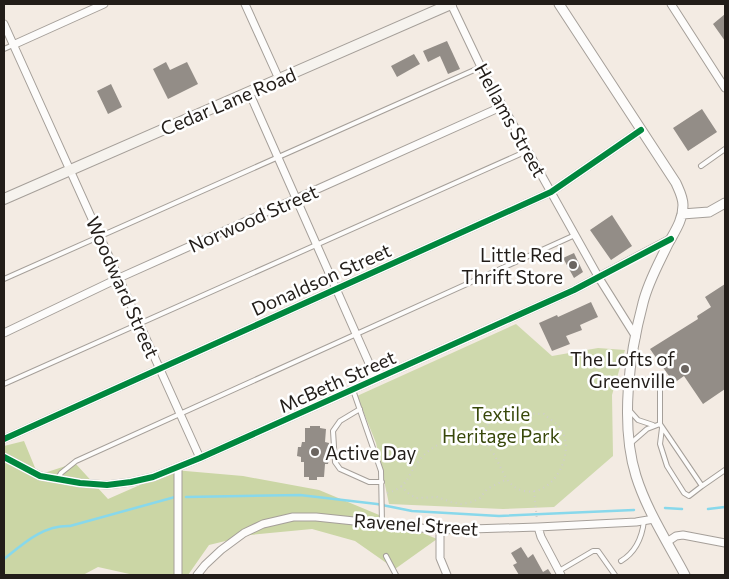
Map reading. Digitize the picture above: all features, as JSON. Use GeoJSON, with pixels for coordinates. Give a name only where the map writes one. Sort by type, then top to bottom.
{"type":"FeatureCollection","features":[{"type":"Feature","properties":{"kind":"main road","name":"Cedar Lane Road"},"geometry":{"type":"LineString","coordinates":[[4,198],[451,4]]}},
{"type":"Feature","properties":{"kind":"street"},"geometry":{"type":"LineString","coordinates":[[13,45],[104,4]]}},
{"type":"Feature","properties":{"kind":"street"},"geometry":{"type":"LineString","coordinates":[[245,4],[279,79]]}},
{"type":"Feature","properties":{"kind":"street","name":"Hellams Street"},"geometry":{"type":"LineString","coordinates":[[451,4],[481,67],[599,278],[636,337]]}},
{"type":"Feature","properties":{"kind":"street"},"geometry":{"type":"LineString","coordinates":[[558,4],[676,184],[683,202],[682,214],[648,286],[642,304],[636,337],[628,408],[629,446],[637,477],[654,519],[685,575]]}},
{"type":"Feature","properties":{"kind":"street"},"geometry":{"type":"LineString","coordinates":[[671,4],[725,88]]}},
{"type":"Feature","properties":{"kind":"street","name":"Woodward Street"},"geometry":{"type":"LineString","coordinates":[[4,24],[200,458]]}},
{"type":"Feature","properties":{"kind":"street"},"geometry":{"type":"LineString","coordinates":[[249,92],[376,379]]}},
{"type":"Feature","properties":{"kind":"street","name":"Norwood Street"},"geometry":{"type":"LineString","coordinates":[[4,333],[119,278],[503,106]]}},
{"type":"Feature","properties":{"kind":"street","name":"Donaldson Street"},"geometry":{"type":"LineString","coordinates":[[4,438],[551,192],[641,130]]}},
{"type":"Feature","properties":{"kind":"street"},"geometry":{"type":"LineString","coordinates":[[682,214],[709,212],[725,202]]}},
{"type":"Feature","properties":{"kind":"street","name":"McBeth Street"},"geometry":{"type":"LineString","coordinates":[[4,457],[40,476],[57,480],[80,483],[120,484],[153,477],[178,468],[353,390],[599,278],[671,239]]}},
{"type":"Feature","properties":{"kind":"street"},"geometry":{"type":"LineString","coordinates":[[178,468],[178,575]]}},
{"type":"Feature","properties":{"kind":"street","name":"Ravenel Street"},"geometry":{"type":"LineString","coordinates":[[197,575],[221,550],[244,533],[274,521],[293,517],[316,517],[440,530],[538,527],[654,519]]}},
{"type":"Feature","properties":{"kind":"street"},"geometry":{"type":"LineString","coordinates":[[538,527],[541,537],[560,573]]}},
{"type":"Feature","properties":{"kind":"street"},"geometry":{"type":"LineString","coordinates":[[440,530],[440,558],[447,575]]}},
{"type":"Feature","properties":{"kind":"street"},"geometry":{"type":"LineString","coordinates":[[667,542],[676,536],[683,535],[725,543]]}},
{"type":"Feature","properties":{"kind":"lane"},"geometry":{"type":"LineString","coordinates":[[4,49],[13,45]]}},
{"type":"Feature","properties":{"kind":"lane"},"geometry":{"type":"LineString","coordinates":[[4,278],[481,67]]}},
{"type":"Feature","properties":{"kind":"lane"},"geometry":{"type":"LineString","coordinates":[[701,166],[725,149]]}},
{"type":"Feature","properties":{"kind":"lane"},"geometry":{"type":"LineString","coordinates":[[4,384],[139,322],[528,150]]}},
{"type":"Feature","properties":{"kind":"lane"},"geometry":{"type":"LineString","coordinates":[[57,480],[61,473],[76,461],[575,235]]}},
{"type":"Feature","properties":{"kind":"lane"},"geometry":{"type":"LineString","coordinates":[[660,378],[660,444],[667,466],[684,493],[688,496],[725,470]]}},
{"type":"Feature","properties":{"kind":"lane"},"geometry":{"type":"LineString","coordinates":[[353,390],[381,471],[382,524]]}},
{"type":"Feature","properties":{"kind":"lane"},"geometry":{"type":"LineString","coordinates":[[628,408],[638,420],[661,426],[702,486]]}},
{"type":"Feature","properties":{"kind":"lane"},"geometry":{"type":"LineString","coordinates":[[360,409],[340,421],[334,431],[335,462],[340,469],[369,482],[382,482]]}},
{"type":"Feature","properties":{"kind":"lane"},"geometry":{"type":"LineString","coordinates":[[629,446],[639,435],[653,425]]}},
{"type":"Feature","properties":{"kind":"lane"},"geometry":{"type":"LineString","coordinates":[[620,561],[628,556],[639,541],[643,533],[644,521]]}},
{"type":"Feature","properties":{"kind":"lane"},"geometry":{"type":"LineString","coordinates":[[560,573],[593,551],[598,550],[614,575]]}},
{"type":"Feature","properties":{"kind":"lane"},"geometry":{"type":"LineString","coordinates":[[386,556],[396,575]]}},
{"type":"Feature","properties":{"kind":"path"},"geometry":{"type":"LineString","coordinates":[[382,497],[407,482],[417,463],[426,453],[441,443],[461,437],[483,440],[493,450],[507,479],[512,485],[524,491],[544,489],[555,479],[565,454],[565,440],[561,430],[544,414],[506,413],[497,417],[472,438]]}},
{"type":"Feature","properties":{"kind":"path"},"geometry":{"type":"LineString","coordinates":[[400,487],[416,498],[438,497],[461,504],[480,498],[487,488],[507,479]]}},
{"type":"Feature","properties":{"kind":"path"},"geometry":{"type":"LineString","coordinates":[[533,491],[536,517]]}},
{"type":"Feature","properties":{"kind":"green space","name":"Textile Heritage Park"},"geometry":{"type":"Polygon","coordinates":[[[516,324],[552,356],[598,348],[625,350],[612,395],[613,456],[554,507],[503,509],[389,504],[376,443],[357,396],[516,324]]]}},
{"type":"Feature","properties":{"kind":"green space"},"geometry":{"type":"Polygon","coordinates":[[[24,441],[38,475],[75,463],[108,499],[174,470],[243,476],[319,490],[437,539],[395,569],[355,541],[312,529],[250,535],[209,545],[188,575],[134,575],[98,567],[83,575],[4,575],[4,446],[24,441]]]}},
{"type":"Feature","properties":{"kind":"building"},"geometry":{"type":"Polygon","coordinates":[[[725,14],[725,41],[713,24],[725,14]]]}},
{"type":"Feature","properties":{"kind":"building"},"geometry":{"type":"Polygon","coordinates":[[[447,41],[460,69],[448,74],[440,56],[428,62],[423,51],[447,41]]]}},
{"type":"Feature","properties":{"kind":"building"},"geometry":{"type":"Polygon","coordinates":[[[414,54],[420,64],[397,77],[391,66],[414,54]]]}},
{"type":"Feature","properties":{"kind":"building"},"geometry":{"type":"Polygon","coordinates":[[[166,62],[170,70],[187,62],[198,84],[168,99],[153,69],[166,62]]]}},
{"type":"Feature","properties":{"kind":"building"},"geometry":{"type":"Polygon","coordinates":[[[111,84],[122,107],[108,114],[97,91],[111,84]]]}},
{"type":"Feature","properties":{"kind":"building"},"geometry":{"type":"Polygon","coordinates":[[[702,109],[717,132],[688,151],[673,128],[702,109]]]}},
{"type":"Feature","properties":{"kind":"building"},"geometry":{"type":"Polygon","coordinates":[[[612,215],[632,246],[611,260],[590,230],[612,215]]]}},
{"type":"Feature","properties":{"kind":"building","name":"Little Red Thrift Store"},"geometry":{"type":"Polygon","coordinates":[[[574,253],[583,272],[574,278],[563,258],[574,253]]]}},
{"type":"Feature","properties":{"kind":"building"},"geometry":{"type":"Polygon","coordinates":[[[725,284],[725,389],[703,404],[684,376],[674,383],[650,349],[698,319],[697,316],[711,307],[705,297],[725,284]]]}},
{"type":"Feature","properties":{"kind":"building"},"geometry":{"type":"Polygon","coordinates":[[[591,302],[598,317],[580,325],[582,330],[566,336],[570,344],[552,351],[539,323],[557,315],[558,317],[591,302]]]}},
{"type":"Feature","properties":{"kind":"building","name":"Active Day"},"geometry":{"type":"Polygon","coordinates":[[[310,426],[320,426],[320,428],[326,429],[325,442],[329,443],[329,448],[332,448],[332,458],[329,458],[328,464],[325,464],[324,477],[317,477],[317,480],[309,480],[309,477],[304,477],[304,462],[301,462],[301,457],[297,456],[298,447],[301,447],[302,442],[305,442],[305,428],[310,428],[310,426]]]}},
{"type":"Feature","properties":{"kind":"building"},"geometry":{"type":"Polygon","coordinates":[[[521,547],[528,558],[533,554],[543,572],[548,569],[552,575],[519,575],[513,565],[517,563],[511,553],[521,547]]]}},
{"type":"Feature","properties":{"kind":"waterway"},"geometry":{"type":"LineString","coordinates":[[186,497],[300,495],[377,504],[412,511],[499,516],[634,510]]}},
{"type":"Feature","properties":{"kind":"waterway"},"geometry":{"type":"LineString","coordinates":[[4,559],[34,536],[51,528],[70,526],[175,497]]}},
{"type":"Feature","properties":{"kind":"waterway"},"geometry":{"type":"LineString","coordinates":[[708,509],[725,507]]}},
{"type":"Feature","properties":{"kind":"waterway"},"geometry":{"type":"LineString","coordinates":[[665,508],[682,509]]}},
{"type":"Feature","properties":{"kind":"cycle path"},"geometry":{"type":"LineString","coordinates":[[4,439],[551,192],[641,130]]}},
{"type":"Feature","properties":{"kind":"cycle path"},"geometry":{"type":"LineString","coordinates":[[4,457],[40,476],[80,483],[107,485],[153,477],[200,458],[574,290],[671,239]]}},
{"type":"Feature","properties":{"kind":"place","name":"Little Red Thrift Store"},"geometry":{"type":"Point","coordinates":[573,265]}},
{"type":"Feature","properties":{"kind":"place","name":"The Lofts of Greenville"},"geometry":{"type":"Point","coordinates":[685,369]}},
{"type":"Feature","properties":{"kind":"place","name":"Active Day"},"geometry":{"type":"Point","coordinates":[315,452]}}]}
